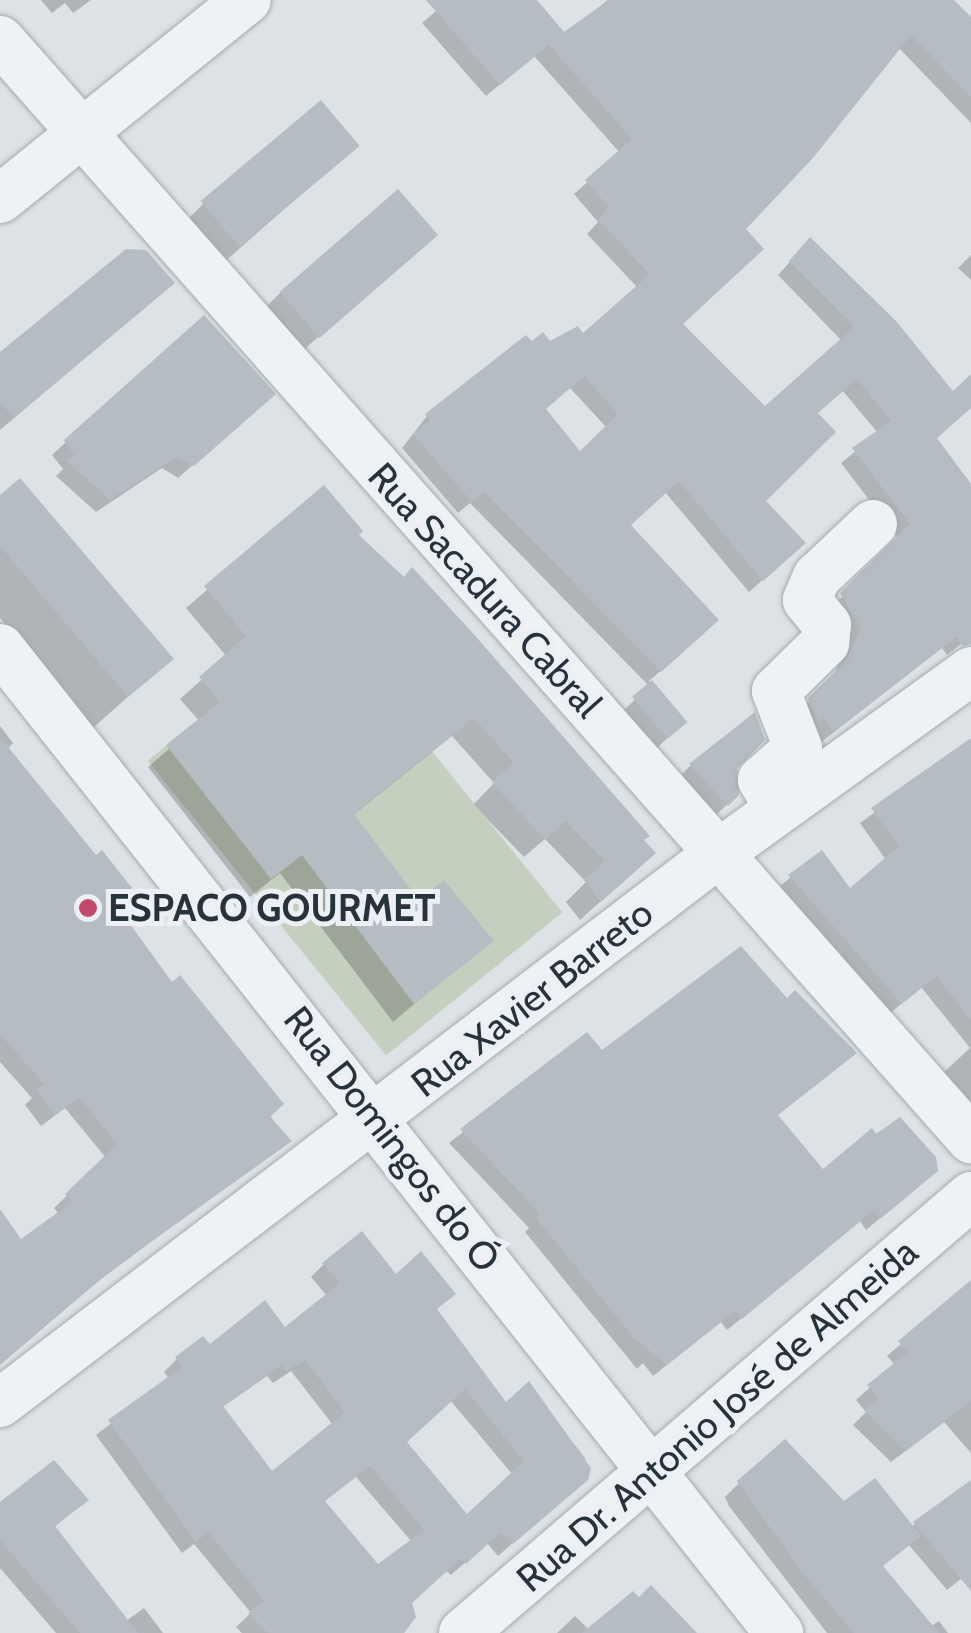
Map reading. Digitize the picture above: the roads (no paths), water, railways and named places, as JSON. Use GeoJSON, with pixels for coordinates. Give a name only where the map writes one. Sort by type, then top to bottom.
{"type":"FeatureCollection","features":[{"type":"Feature","properties":{"kind":"street"},"geometry":{"type":"LineString","coordinates":[[0,200],[248,0]]}},
{"type":"Feature","properties":{"kind":"street","name":"Rua Sacadura Cabral"},"geometry":{"type":"LineString","coordinates":[[0,40],[971,1139]]}},
{"type":"Feature","properties":{"kind":"street"},"geometry":{"type":"LineString","coordinates":[[779,810],[762,780],[798,748],[776,691],[825,644],[827,625],[808,600],[817,578],[873,524]]}},
{"type":"Feature","properties":{"kind":"street","name":"Rua Domingos do Ó"},"geometry":{"type":"LineString","coordinates":[[0,648],[377,1118],[778,1633]]}},
{"type":"Feature","properties":{"kind":"street","name":"Rua Xavier Barreto"},"geometry":{"type":"LineString","coordinates":[[0,1402],[720,853],[971,671]]}},
{"type":"Feature","properties":{"kind":"street","name":"Rua Dr. Antonio José de Almeida"},"geometry":{"type":"LineString","coordinates":[[463,1633],[971,1196]]}},
{"type":"Feature","properties":{"kind":"place","name":"ESPACO GOURMET"},"geometry":{"type":"Point","coordinates":[88,908]}}]}
